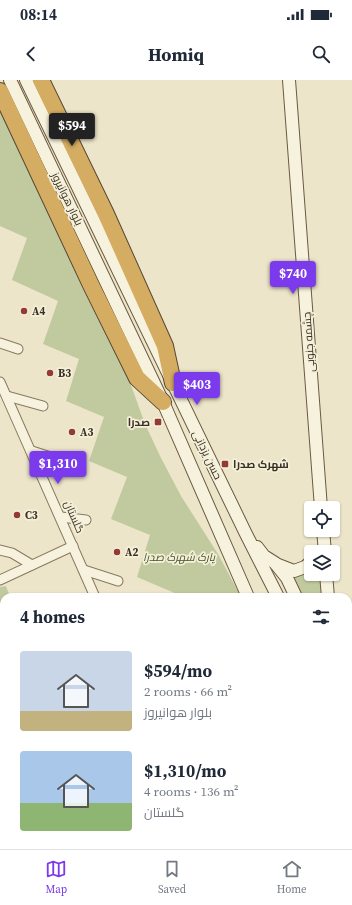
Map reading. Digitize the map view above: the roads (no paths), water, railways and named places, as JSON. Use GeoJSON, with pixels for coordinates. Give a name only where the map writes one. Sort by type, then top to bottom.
{"type":"FeatureCollection","features":[{"type":"Feature","properties":{"kind":"highway"},"geometry":{"type":"LineString","coordinates":[[41,80],[106,214],[165,346],[173,383]]}},
{"type":"Feature","properties":{"kind":"highway"},"geometry":{"type":"LineString","coordinates":[[0,91],[91,285],[137,378],[163,402]]}},
{"type":"Feature","properties":{"kind":"main road","name":"بلوار هوانیروز"},"geometry":{"type":"LineString","coordinates":[[10,80],[83,232]]}},
{"type":"Feature","properties":{"kind":"main road","name":"بلوار هوانیروز"},"geometry":{"type":"LineString","coordinates":[[26,80],[96,225]]}},
{"type":"Feature","properties":{"kind":"main road","name":"چشمه جنوبی"},"geometry":{"type":"LineString","coordinates":[[289,80],[320,501]]}},
{"type":"Feature","properties":{"kind":"main road","name":"حسن یزدانی"},"geometry":{"type":"LineString","coordinates":[[96,225],[276,593]]}},
{"type":"Feature","properties":{"kind":"main road","name":"حسن یزدانی"},"geometry":{"type":"LineString","coordinates":[[83,232],[163,402],[246,593]]}},
{"type":"Feature","properties":{"kind":"main road"},"geometry":{"type":"LineString","coordinates":[[246,534],[264,556],[275,563],[294,571],[304,567]]}},
{"type":"Feature","properties":{"kind":"main road"},"geometry":{"type":"LineString","coordinates":[[275,563],[287,578],[294,593]]}},
{"type":"Feature","properties":{"kind":"main road"},"geometry":{"type":"LineString","coordinates":[[327,581],[328,593]]}},
{"type":"Feature","properties":{"kind":"street"},"geometry":{"type":"LineString","coordinates":[[0,343],[18,349]]}},
{"type":"Feature","properties":{"kind":"street","name":"گلستان"},"geometry":{"type":"LineString","coordinates":[[0,382],[32,451],[93,593]]}},
{"type":"Feature","properties":{"kind":"street"},"geometry":{"type":"LineString","coordinates":[[7,396],[43,406]]}},
{"type":"Feature","properties":{"kind":"street"},"geometry":{"type":"LineString","coordinates":[[32,451],[66,462]]}},
{"type":"Feature","properties":{"kind":"street"},"geometry":{"type":"LineString","coordinates":[[61,517],[86,520]]}},
{"type":"Feature","properties":{"kind":"street"},"geometry":{"type":"LineString","coordinates":[[0,580],[73,546]]}},
{"type":"Feature","properties":{"kind":"street"},"geometry":{"type":"LineString","coordinates":[[0,550],[12,552],[32,565]]}},
{"type":"Feature","properties":{"kind":"street"},"geometry":{"type":"LineString","coordinates":[[84,570],[118,581]]}},
{"type":"Feature","properties":{"kind":"place","name":"A4"},"geometry":{"type":"Point","coordinates":[24,311]}},
{"type":"Feature","properties":{"kind":"place","name":"B3"},"geometry":{"type":"Point","coordinates":[50,373]}},
{"type":"Feature","properties":{"kind":"place","name":"صدرا"},"geometry":{"type":"Point","coordinates":[158,422]}},
{"type":"Feature","properties":{"kind":"place","name":"A3"},"geometry":{"type":"Point","coordinates":[72,432]}},
{"type":"Feature","properties":{"kind":"place","name":"شهرک صدرا"},"geometry":{"type":"Point","coordinates":[225,464]}},
{"type":"Feature","properties":{"kind":"place","name":"C3"},"geometry":{"type":"Point","coordinates":[17,515]}},
{"type":"Feature","properties":{"kind":"place","name":"A2"},"geometry":{"type":"Point","coordinates":[117,552]}},
{"type":"Feature","properties":{"kind":"park label","name":"پارک شهرک صدرا"},"geometry":{"type":"Point","coordinates":[179,557]}}]}
